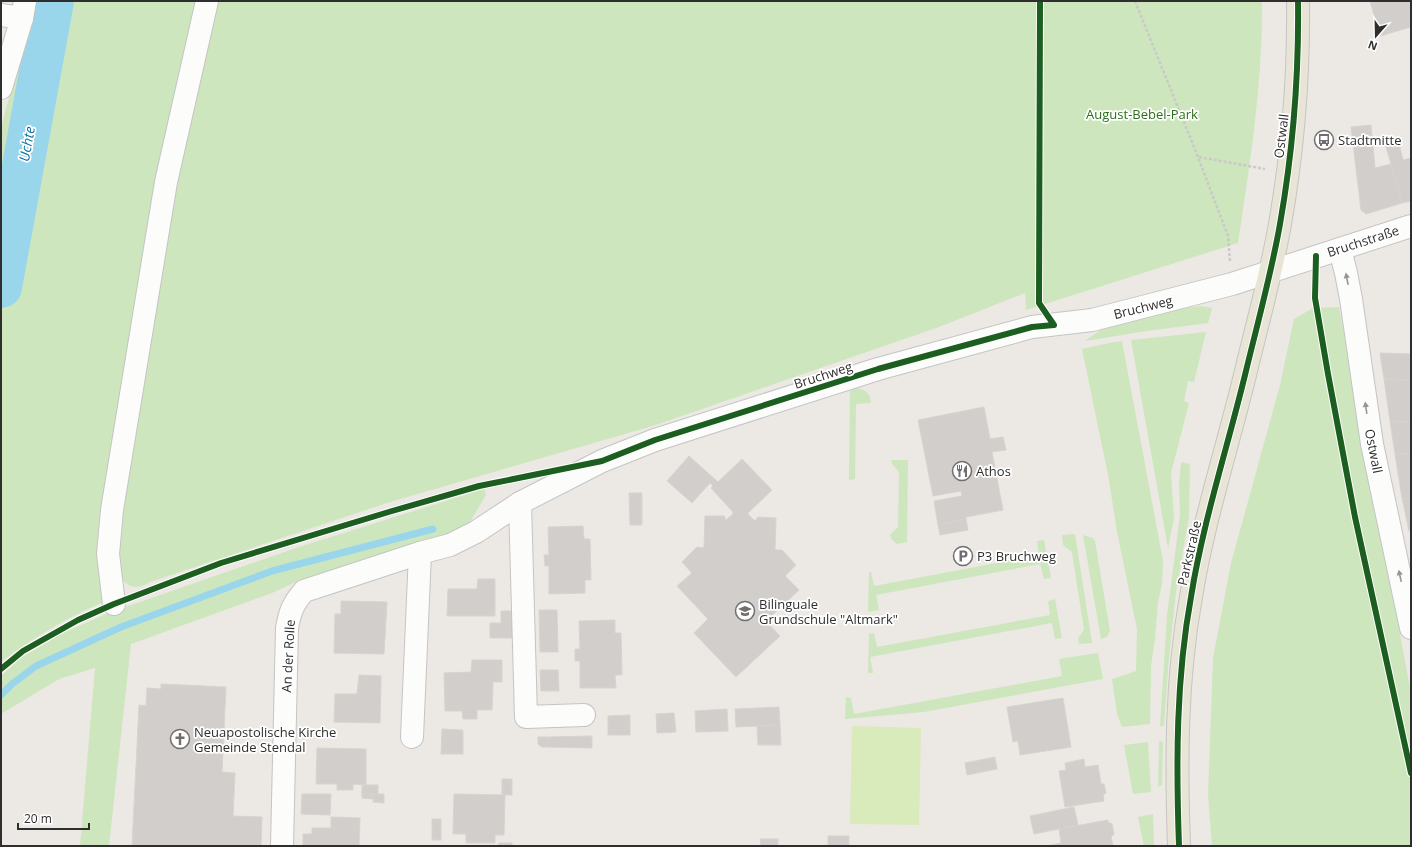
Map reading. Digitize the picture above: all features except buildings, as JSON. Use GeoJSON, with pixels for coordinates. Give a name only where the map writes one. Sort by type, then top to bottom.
{"type":"FeatureCollection","features":[{"type":"Feature","properties":{"kind":"main road","name":"Ostwall"},"geometry":{"type":"LineString","coordinates":[[1270,271],[1280,224],[1296,95],[1298,1]]}},
{"type":"Feature","properties":{"kind":"main road","name":"Parkstraße"},"geometry":{"type":"LineString","coordinates":[[1179,846],[1177,748],[1180,688],[1190,599],[1198,557],[1245,376],[1270,271]]}},
{"type":"Feature","properties":{"kind":"street"},"geometry":{"type":"LineString","coordinates":[[114,604],[108,554],[112,510],[166,182],[207,1]]}},
{"type":"Feature","properties":{"kind":"street"},"geometry":{"type":"LineString","coordinates":[[1,88],[16,12]]}},
{"type":"Feature","properties":{"kind":"street","name":"Bruchstraße"},"geometry":{"type":"LineString","coordinates":[[1270,271],[1411,226]]}},
{"type":"Feature","properties":{"kind":"street","name":"Ostwall"},"geometry":{"type":"LineString","coordinates":[[1340,249],[1351,299],[1372,444],[1411,628]]}},
{"type":"Feature","properties":{"kind":"street","name":"Bruchweg"},"geometry":{"type":"LineString","coordinates":[[602,461],[655,440],[878,369],[1032,328],[1092,320],[1232,284],[1270,271]]}},
{"type":"Feature","properties":{"kind":"street","name":"An der Rolle"},"geometry":{"type":"LineString","coordinates":[[282,846],[287,628],[289,615],[294,604],[304,591],[420,553],[450,545],[476,532],[520,503],[602,461]]}},
{"type":"Feature","properties":{"kind":"street"},"geometry":{"type":"LineString","coordinates":[[520,503],[526,717],[584,715]]}},
{"type":"Feature","properties":{"kind":"street"},"geometry":{"type":"LineString","coordinates":[[412,737],[420,553]]}},
{"type":"Feature","properties":{"kind":"path"},"geometry":{"type":"LineString","coordinates":[[1135,1],[1228,236],[1232,284]]}},
{"type":"Feature","properties":{"kind":"path"},"geometry":{"type":"LineString","coordinates":[[1198,157],[1287,172]]}},
{"type":"Feature","properties":{"kind":"green space"},"geometry":{"type":"Polygon","coordinates":[[[33,1],[201,1],[104,602],[77,614],[51,629],[1,662],[1,128],[33,1]]]}},
{"type":"Feature","properties":{"kind":"green space","name":"August-Bebel-Park"},"geometry":{"type":"Polygon","coordinates":[[[217,1],[1262,1],[1262,31],[1258,92],[1238,243],[1026,310],[1025,293],[939,327],[656,425],[390,502],[138,587],[133,587],[121,578],[115,567],[175,173],[217,1]]]}},
{"type":"Feature","properties":{"kind":"green space"},"geometry":{"type":"Polygon","coordinates":[[[1201,306],[1212,308],[1208,323],[1085,341],[1106,326],[1175,309],[1201,306]]]}},
{"type":"Feature","properties":{"kind":"green space"},"geometry":{"type":"Polygon","coordinates":[[[1339,307],[1411,693],[1411,846],[1212,846],[1208,795],[1213,658],[1231,563],[1280,385],[1294,319],[1313,308],[1339,307]]]}},
{"type":"Feature","properties":{"kind":"green space"},"geometry":{"type":"Polygon","coordinates":[[[1206,332],[1194,382],[1188,381],[1184,401],[1189,403],[1171,473],[1174,518],[1168,548],[1131,340],[1206,332]]]}},
{"type":"Feature","properties":{"kind":"green space"},"geometry":{"type":"Polygon","coordinates":[[[1122,341],[1163,561],[1162,584],[1158,602],[1151,666],[1150,724],[1122,727],[1117,714],[1112,679],[1136,671],[1137,629],[1117,532],[1109,480],[1082,349],[1122,341]]]}},
{"type":"Feature","properties":{"kind":"green space"},"geometry":{"type":"Polygon","coordinates":[[[857,388],[867,392],[871,403],[856,404],[855,479],[849,480],[850,391],[857,388]]]}},
{"type":"Feature","properties":{"kind":"green space"},"geometry":{"type":"Polygon","coordinates":[[[891,460],[908,460],[907,542],[897,544],[892,540],[890,535],[898,527],[899,472],[892,464],[891,460]]]}},
{"type":"Feature","properties":{"kind":"green space"},"geometry":{"type":"Polygon","coordinates":[[[1181,462],[1190,464],[1189,517],[1176,592],[1164,726],[1160,726],[1167,615],[1180,515],[1179,483],[1181,462]]]}},
{"type":"Feature","properties":{"kind":"green space"},"geometry":{"type":"Polygon","coordinates":[[[484,489],[486,495],[464,532],[298,581],[272,593],[131,644],[109,846],[80,846],[95,668],[59,679],[1,714],[1,676],[21,658],[61,634],[108,613],[299,547],[484,489]]]}},
{"type":"Feature","properties":{"kind":"green space"},"geometry":{"type":"Polygon","coordinates":[[[1075,534],[1092,643],[1079,644],[1078,638],[1084,630],[1072,552],[1063,545],[1062,535],[1075,534]]]}},
{"type":"Feature","properties":{"kind":"green space"},"geometry":{"type":"Polygon","coordinates":[[[1083,535],[1093,538],[1095,541],[1110,631],[1107,637],[1101,639],[1083,535]]]}},
{"type":"Feature","properties":{"kind":"green space"},"geometry":{"type":"Polygon","coordinates":[[[1044,540],[1051,578],[1044,579],[1040,564],[876,595],[879,610],[868,612],[869,572],[871,572],[874,586],[1039,555],[1037,541],[1044,540]]]}},
{"type":"Feature","properties":{"kind":"green space"},"geometry":{"type":"Polygon","coordinates":[[[1055,599],[1062,638],[1055,639],[1052,623],[870,657],[873,673],[868,673],[869,634],[874,633],[877,647],[1050,615],[1048,601],[1055,599]]]}},
{"type":"Feature","properties":{"kind":"green space"},"geometry":{"type":"Polygon","coordinates":[[[1098,653],[1103,679],[924,712],[845,719],[846,697],[851,698],[854,714],[1062,676],[1059,659],[1098,653]]]}},
{"type":"Feature","properties":{"kind":"green space"},"geometry":{"type":"Polygon","coordinates":[[[852,726],[921,728],[919,825],[850,824],[852,726]]]}},
{"type":"Feature","properties":{"kind":"green space"},"geometry":{"type":"Polygon","coordinates":[[[1159,741],[1163,742],[1162,785],[1158,787],[1159,741]]]}},
{"type":"Feature","properties":{"kind":"green space"},"geometry":{"type":"Polygon","coordinates":[[[1148,742],[1151,792],[1133,794],[1124,745],[1148,742]]]}},
{"type":"Feature","properties":{"kind":"green space"},"geometry":{"type":"Polygon","coordinates":[[[1153,814],[1154,846],[1144,846],[1138,817],[1153,814]]]}},
{"type":"Feature","properties":{"kind":"waterway","name":"Uchte"},"geometry":{"type":"LineString","coordinates":[[1,287],[53,1]]}},
{"type":"Feature","properties":{"kind":"waterway"},"geometry":{"type":"LineString","coordinates":[[1,695],[12,684],[36,666],[121,627],[272,571],[433,529]]}},
{"type":"Feature","properties":{"kind":"cycle path"},"geometry":{"type":"LineString","coordinates":[[1,669],[23,651],[78,620],[114,604],[221,563],[479,486],[602,461],[655,440],[878,369],[1032,327],[1054,325],[1039,303],[1040,1]]}},
{"type":"Feature","properties":{"kind":"cycle path"},"geometry":{"type":"LineString","coordinates":[[1179,846],[1178,721],[1182,659],[1186,628],[1202,541],[1264,300],[1280,224],[1292,141],[1296,85],[1298,1]]}},
{"type":"Feature","properties":{"kind":"cycle path"},"geometry":{"type":"LineString","coordinates":[[1316,256],[1315,298],[1328,374],[1355,517],[1411,773]]}},
{"type":"Feature","properties":{"kind":"place","name":"Stadtmitte"},"geometry":{"type":"Point","coordinates":[1324,140]}},
{"type":"Feature","properties":{"kind":"place","name":"Athos"},"geometry":{"type":"Point","coordinates":[962,471]}},
{"type":"Feature","properties":{"kind":"place","name":"P3 Bruchweg"},"geometry":{"type":"Point","coordinates":[963,556]}},
{"type":"Feature","properties":{"kind":"place","name":"Bilinguale Grundschule \"Altmark\""},"geometry":{"type":"Point","coordinates":[745,611]}},
{"type":"Feature","properties":{"kind":"place","name":"Neuapostolische Kirche Gemeinde Stendal"},"geometry":{"type":"Point","coordinates":[180,739]}}]}
